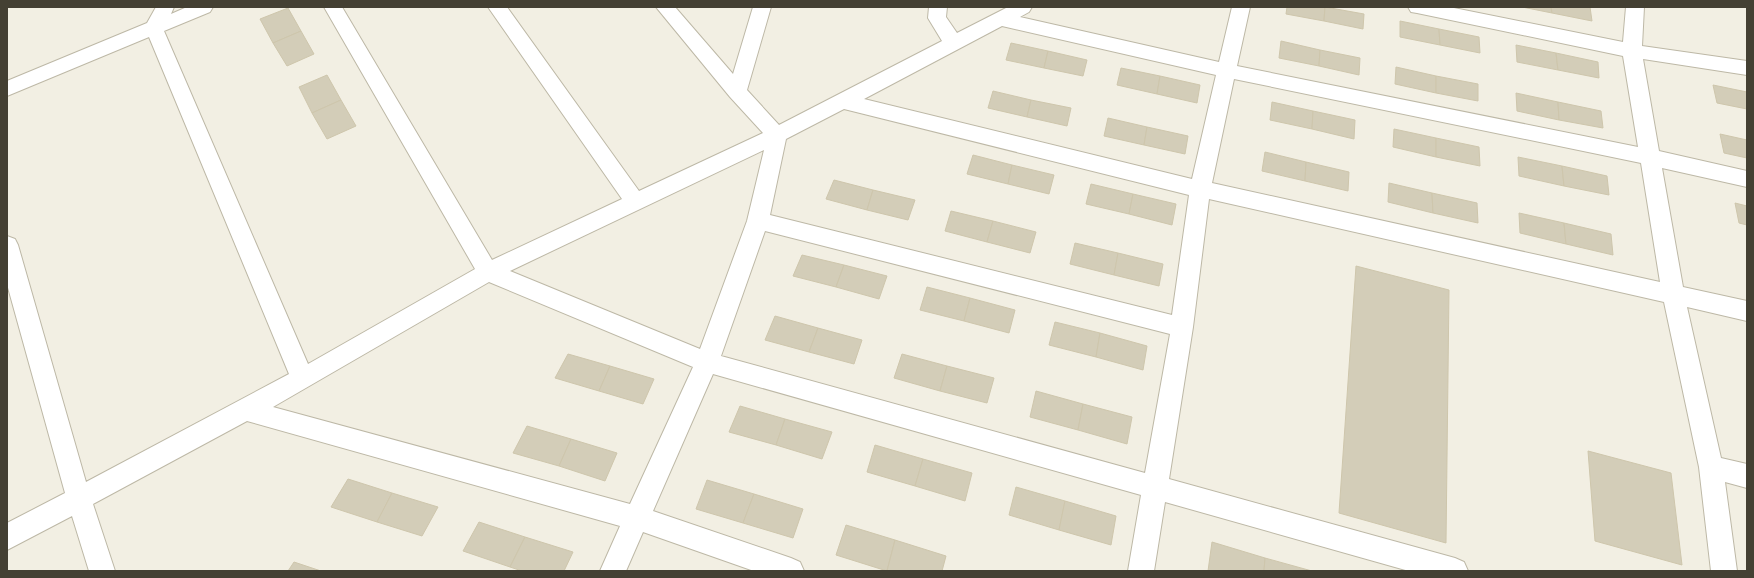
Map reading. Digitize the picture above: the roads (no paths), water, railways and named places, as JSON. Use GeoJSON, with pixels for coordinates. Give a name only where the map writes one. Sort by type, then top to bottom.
{"type":"FeatureCollection","features":[{"type":"Feature","properties":{"kind":"street"},"geometry":{"type":"LineString","coordinates":[[154,28],[165,7]]}},
{"type":"Feature","properties":{"kind":"street"},"geometry":{"type":"LineString","coordinates":[[7,89],[204,7]]}},
{"type":"Feature","properties":{"kind":"street"},"geometry":{"type":"LineString","coordinates":[[333,7],[488,272],[707,362],[1455,571]]}},
{"type":"Feature","properties":{"kind":"street"},"geometry":{"type":"LineString","coordinates":[[497,7],[635,202]]}},
{"type":"Feature","properties":{"kind":"street"},"geometry":{"type":"LineString","coordinates":[[665,7],[737,92],[777,135]]}},
{"type":"Feature","properties":{"kind":"street"},"geometry":{"type":"LineString","coordinates":[[737,92],[762,7]]}},
{"type":"Feature","properties":{"kind":"street"},"geometry":{"type":"LineString","coordinates":[[938,7],[937,18],[954,44]]}},
{"type":"Feature","properties":{"kind":"street"},"geometry":{"type":"LineString","coordinates":[[7,537],[303,379],[488,272],[777,135],[1023,7]]}},
{"type":"Feature","properties":{"kind":"street"},"geometry":{"type":"LineString","coordinates":[[1141,571],[1182,327],[1200,189],[1228,71],[1241,7]]}},
{"type":"Feature","properties":{"kind":"street"},"geometry":{"type":"LineString","coordinates":[[1417,7],[1632,51],[1747,68]]}},
{"type":"Feature","properties":{"kind":"street"},"geometry":{"type":"LineString","coordinates":[[1635,7],[1632,51],[1673,294],[1711,467],[1724,571]]}},
{"type":"Feature","properties":{"kind":"street"},"geometry":{"type":"LineString","coordinates":[[1001,19],[1228,71],[1650,157],[1747,179]]}},
{"type":"Feature","properties":{"kind":"street"},"geometry":{"type":"LineString","coordinates":[[154,28],[303,379]]}},
{"type":"Feature","properties":{"kind":"street"},"geometry":{"type":"LineString","coordinates":[[844,100],[1200,189],[1747,310]]}},
{"type":"Feature","properties":{"kind":"street"},"geometry":{"type":"LineString","coordinates":[[613,571],[707,362],[758,221],[777,135]]}},
{"type":"Feature","properties":{"kind":"street"},"geometry":{"type":"LineString","coordinates":[[758,221],[1182,327]]}},
{"type":"Feature","properties":{"kind":"street"},"geometry":{"type":"LineString","coordinates":[[7,245],[79,499],[102,571]]}},
{"type":"Feature","properties":{"kind":"street"},"geometry":{"type":"LineString","coordinates":[[245,410],[637,518],[791,571]]}},
{"type":"Feature","properties":{"kind":"street"},"geometry":{"type":"LineString","coordinates":[[1711,467],[1747,476]]}}]}
